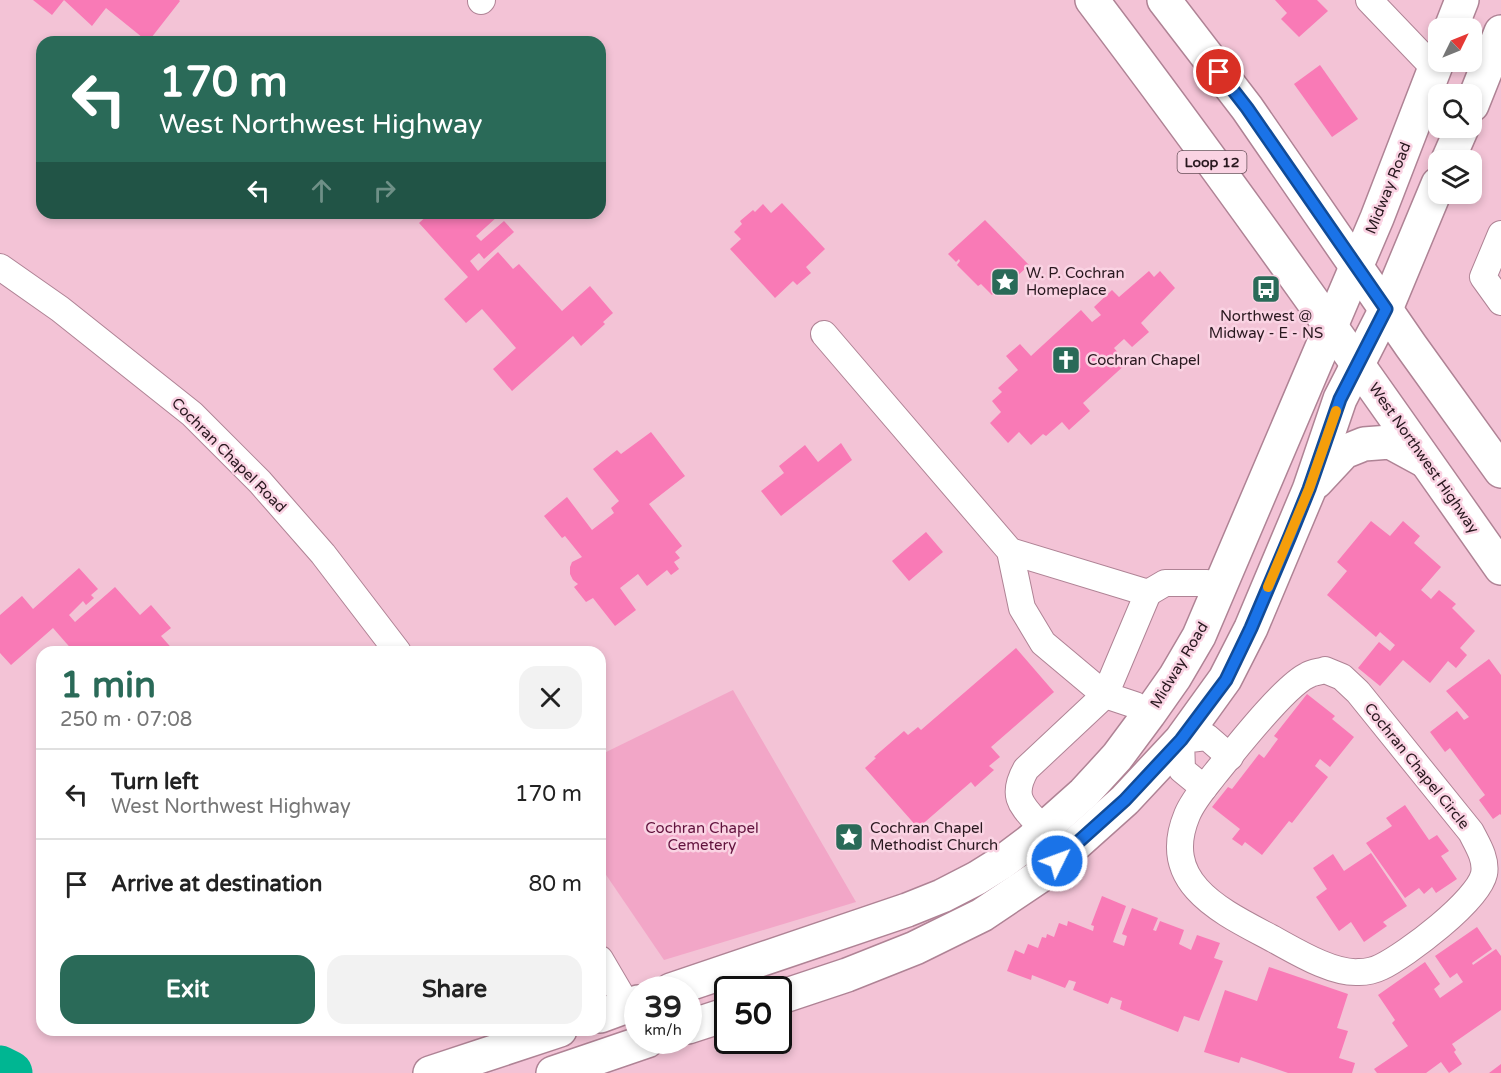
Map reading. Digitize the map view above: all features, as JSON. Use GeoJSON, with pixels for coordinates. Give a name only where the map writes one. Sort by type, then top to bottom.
{"type":"FeatureCollection","features":[{"type":"Feature","properties":{"kind":"main road","name":"West Northwest Highway"},"geometry":{"type":"LineString","coordinates":[[1092,0],[1330,325],[1501,568]]}},
{"type":"Feature","properties":{"kind":"main road"},"geometry":{"type":"LineString","coordinates":[[1164,0],[1247,108],[1501,471]]}},
{"type":"Feature","properties":{"kind":"main road"},"geometry":{"type":"LineString","coordinates":[[1455,18],[1462,0]]}},
{"type":"Feature","properties":{"kind":"main road"},"geometry":{"type":"LineString","coordinates":[[1482,91],[1493,75],[1501,33]]}},
{"type":"Feature","properties":{"kind":"main road","name":"Midway Road"},"geometry":{"type":"LineString","coordinates":[[702,979],[907,910],[942,896],[977,878],[1001,863],[1043,830],[1084,793],[1117,757],[1175,676],[1199,636],[1356,266],[1434,72]]}},
{"type":"Feature","properties":{"kind":"main road"},"geometry":{"type":"LineString","coordinates":[[792,993],[847,975],[915,948],[982,915],[1040,876],[1125,800],[1181,740],[1226,680],[1251,628],[1309,489],[1340,399],[1386,309],[1430,204]]}},
{"type":"Feature","properties":{"kind":"main road"},"geometry":{"type":"LineString","coordinates":[[1309,489],[1344,452],[1364,444],[1390,441],[1427,463]]}},
{"type":"Feature","properties":{"kind":"main road"},"geometry":{"type":"LineString","coordinates":[[1149,714],[1181,740]]}},
{"type":"Feature","properties":{"kind":"main road"},"geometry":{"type":"LineString","coordinates":[[430,1073],[542,1036]]}},
{"type":"Feature","properties":{"kind":"main road"},"geometry":{"type":"LineString","coordinates":[[553,1073],[624,1049]]}},
{"type":"Feature","properties":{"kind":"street"},"geometry":{"type":"LineString","coordinates":[[1378,4],[1428,56]]}},
{"type":"Feature","properties":{"kind":"street"},"geometry":{"type":"LineString","coordinates":[[1501,234],[1484,277],[1501,302]]}},
{"type":"Feature","properties":{"kind":"street","name":"Cochran Chapel Road"},"geometry":{"type":"LineString","coordinates":[[0,267],[60,309],[192,414],[260,482],[323,554],[393,646]]}},
{"type":"Feature","properties":{"kind":"street"},"geometry":{"type":"LineString","coordinates":[[824,334],[1010,551],[1022,608],[1043,643],[1105,695],[1135,705],[1149,714]]}},
{"type":"Feature","properties":{"kind":"street"},"geometry":{"type":"LineString","coordinates":[[1010,551],[1148,593]]}},
{"type":"Feature","properties":{"kind":"street"},"geometry":{"type":"LineString","coordinates":[[1043,830],[1019,802],[1017,791],[1019,781],[1026,769],[1105,695],[1148,593],[1165,584],[1207,583],[1221,588]]}},
{"type":"Feature","properties":{"kind":"street","name":"Cochran Chapel Circle"},"geometry":{"type":"LineString","coordinates":[[1325,670],[1342,677],[1358,692],[1471,831],[1483,858],[1484,874],[1477,889],[1443,922],[1408,951],[1378,969],[1357,973],[1333,968],[1243,923],[1205,899],[1184,873],[1181,854],[1181,833],[1187,814],[1204,788],[1230,757],[1283,695],[1307,675],[1325,670]]}},
{"type":"Feature","properties":{"kind":"street"},"geometry":{"type":"LineString","coordinates":[[1204,788],[1182,770],[1181,740],[1207,737],[1230,757]]}},
{"type":"Feature","properties":{"kind":"street"},"geometry":{"type":"LineString","coordinates":[[606,971],[624,1008]]}},
{"type":"Feature","properties":{"kind":"green space","name":"Cochran Chapel Cemetery"},"geometry":{"type":"Polygon","coordinates":[[[733,690],[856,902],[664,960],[606,875],[606,752],[733,690]]]}},
{"type":"Feature","properties":{"kind":"building"},"geometry":{"type":"Polygon","coordinates":[[[33,0],[64,0],[52,15],[33,0]]]}},
{"type":"Feature","properties":{"kind":"building"},"geometry":{"type":"Polygon","coordinates":[[[64,0],[180,1],[153,36],[141,36],[106,8],[92,26],[64,0]]]}},
{"type":"Feature","properties":{"kind":"building"},"geometry":{"type":"Polygon","coordinates":[[[1275,0],[1317,0],[1328,11],[1299,37],[1281,19],[1287,13],[1275,0]]]}},
{"type":"Feature","properties":{"kind":"building"},"geometry":{"type":"Polygon","coordinates":[[[1320,65],[1358,119],[1332,137],[1294,84],[1320,65]]]}},
{"type":"Feature","properties":{"kind":"building"},"geometry":{"type":"Polygon","coordinates":[[[782,203],[825,249],[806,267],[811,273],[797,285],[793,281],[775,298],[730,249],[741,239],[734,232],[742,224],[740,221],[763,204],[771,213],[782,203]]]}},
{"type":"Feature","properties":{"kind":"building"},"geometry":{"type":"Polygon","coordinates":[[[423,219],[495,219],[476,236],[481,241],[504,221],[514,232],[484,259],[479,253],[470,261],[478,271],[498,252],[513,269],[519,264],[562,311],[590,286],[613,313],[603,322],[605,324],[581,346],[573,336],[512,391],[493,369],[516,348],[482,309],[466,323],[444,299],[468,277],[419,223],[423,219]]]}},
{"type":"Feature","properties":{"kind":"building"},"geometry":{"type":"Polygon","coordinates":[[[985,220],[1029,265],[1014,279],[1011,276],[992,295],[981,284],[978,286],[957,265],[959,259],[956,262],[948,254],[985,220]]]}},
{"type":"Feature","properties":{"kind":"building","name":"Cochran Chapel"},"geometry":{"type":"Polygon","coordinates":[[[1149,271],[1154,277],[1160,271],[1175,288],[1141,323],[1149,332],[1132,347],[1124,339],[1114,348],[1127,363],[1083,403],[1090,411],[1069,430],[1062,422],[1031,445],[1019,432],[1008,443],[990,423],[1001,412],[992,401],[1002,392],[998,388],[1018,370],[1006,356],[1020,344],[1031,356],[1081,310],[1092,322],[1101,315],[1094,307],[1112,290],[1119,297],[1149,271]]]}},
{"type":"Feature","properties":{"kind":"building"},"geometry":{"type":"Polygon","coordinates":[[[651,432],[685,476],[649,504],[682,546],[675,552],[680,558],[674,562],[679,569],[671,575],[667,570],[647,586],[638,574],[620,588],[636,610],[615,626],[593,598],[586,602],[574,587],[578,584],[570,574],[570,567],[572,562],[582,557],[565,536],[562,538],[544,516],[567,497],[592,530],[614,513],[611,508],[619,501],[593,469],[617,450],[621,454],[651,432]]]}},
{"type":"Feature","properties":{"kind":"building"},"geometry":{"type":"Polygon","coordinates":[[[841,443],[852,460],[781,516],[761,491],[784,473],[779,466],[805,445],[818,462],[841,443]]]}},
{"type":"Feature","properties":{"kind":"building"},"geometry":{"type":"Polygon","coordinates":[[[1371,521],[1390,536],[1403,521],[1420,536],[1414,543],[1441,567],[1421,590],[1431,599],[1439,590],[1456,604],[1452,608],[1475,631],[1460,648],[1467,655],[1456,668],[1448,661],[1430,683],[1403,660],[1380,686],[1358,668],[1379,642],[1390,651],[1395,645],[1380,632],[1376,637],[1327,595],[1347,571],[1337,562],[1371,521]]]}},
{"type":"Feature","properties":{"kind":"building"},"geometry":{"type":"Polygon","coordinates":[[[926,532],[943,552],[909,581],[892,561],[926,532]]]}},
{"type":"Feature","properties":{"kind":"building"},"geometry":{"type":"Polygon","coordinates":[[[79,568],[98,589],[91,595],[94,598],[86,605],[83,601],[69,615],[75,622],[115,587],[140,615],[151,605],[171,628],[161,636],[170,646],[69,646],[53,628],[11,665],[0,653],[0,615],[22,596],[33,609],[79,568]]]}},
{"type":"Feature","properties":{"kind":"building"},"geometry":{"type":"Polygon","coordinates":[[[1016,648],[1054,692],[991,747],[1000,757],[989,766],[994,770],[975,787],[971,782],[918,828],[865,768],[904,731],[908,735],[918,727],[921,730],[1016,648]]]}},
{"type":"Feature","properties":{"kind":"building"},"geometry":{"type":"Polygon","coordinates":[[[1489,659],[1501,675],[1501,815],[1493,819],[1479,800],[1485,795],[1450,748],[1445,752],[1430,732],[1457,711],[1464,720],[1469,717],[1446,691],[1489,659]]]}},
{"type":"Feature","properties":{"kind":"building"},"geometry":{"type":"Polygon","coordinates":[[[1307,694],[1335,716],[1332,719],[1354,737],[1330,767],[1320,759],[1315,766],[1328,777],[1292,823],[1289,821],[1262,855],[1245,842],[1242,846],[1232,839],[1240,829],[1212,807],[1228,787],[1232,789],[1259,754],[1264,758],[1278,739],[1274,736],[1307,694]]]}},
{"type":"Feature","properties":{"kind":"building"},"geometry":{"type":"Polygon","coordinates":[[[1405,805],[1429,840],[1437,835],[1449,851],[1441,856],[1457,879],[1436,893],[1432,887],[1424,894],[1419,888],[1405,898],[1366,843],[1392,826],[1386,818],[1405,805]]]}},
{"type":"Feature","properties":{"kind":"building"},"geometry":{"type":"Polygon","coordinates":[[[1371,853],[1407,906],[1383,922],[1387,926],[1364,942],[1351,922],[1339,931],[1316,897],[1327,889],[1313,868],[1333,854],[1344,871],[1371,853]]]}},
{"type":"Feature","properties":{"kind":"building"},"geometry":{"type":"Polygon","coordinates":[[[1102,896],[1126,906],[1113,942],[1124,946],[1127,936],[1122,934],[1132,908],[1158,918],[1153,930],[1156,931],[1160,921],[1184,930],[1179,944],[1191,950],[1197,935],[1220,943],[1214,958],[1223,961],[1199,1021],[1184,1016],[1178,1032],[1120,1009],[1122,1001],[1111,997],[1108,1004],[1073,990],[1076,982],[1069,980],[1065,988],[1032,975],[1031,980],[1007,971],[1015,950],[1024,954],[1028,944],[1038,948],[1042,937],[1046,938],[1047,934],[1054,937],[1059,923],[1067,926],[1068,921],[1093,931],[1094,926],[1091,925],[1102,896]]]}},
{"type":"Feature","properties":{"kind":"building"},"geometry":{"type":"Polygon","coordinates":[[[1477,927],[1492,949],[1472,963],[1473,965],[1496,949],[1501,956],[1501,1010],[1452,1044],[1462,1064],[1449,1073],[1441,1062],[1426,1073],[1377,1073],[1374,1069],[1408,1046],[1392,1023],[1395,1020],[1378,995],[1425,962],[1440,984],[1434,989],[1440,998],[1463,982],[1457,973],[1450,978],[1435,956],[1477,927]]]}},
{"type":"Feature","properties":{"kind":"building"},"geometry":{"type":"Polygon","coordinates":[[[1269,967],[1348,994],[1337,1028],[1348,1031],[1339,1058],[1355,1063],[1352,1073],[1288,1073],[1241,1057],[1239,1063],[1204,1052],[1225,990],[1257,1001],[1269,967]]]}},
{"type":"Feature","properties":{"kind":"building"},"geometry":{"type":"Polygon","coordinates":[[[1501,1064],[1501,1073],[1489,1073],[1501,1064]]]}},
{"type":"Feature","properties":{"kind":"waterway"},"geometry":{"type":"LineString","coordinates":[[0,1068],[10,1073]]}},
{"type":"Feature","properties":{"kind":"slow traffic"},"geometry":{"type":"LineString","coordinates":[[1268,587],[1309,489],[1336,411]]}},
{"type":"Feature","properties":{"kind":"place","name":"W. P. Cochran Homeplace"},"geometry":{"type":"Point","coordinates":[1005,282]}},
{"type":"Feature","properties":{"kind":"place","name":"Northwest @ Midway - E - NS"},"geometry":{"type":"Point","coordinates":[1266,289]}},
{"type":"Feature","properties":{"kind":"place","name":"Cochran Chapel"},"geometry":{"type":"Point","coordinates":[1066,360]}},
{"type":"Feature","properties":{"kind":"place","name":"Cochran Chapel Methodist Church"},"geometry":{"type":"Point","coordinates":[849,837]}},
{"type":"Feature","properties":{"kind":"route"},"geometry":{"type":"LineString","coordinates":[[1057,861],[1125,800],[1181,740],[1226,680],[1290,536],[1340,399],[1386,309],[1247,108],[1219,72]]}}]}
